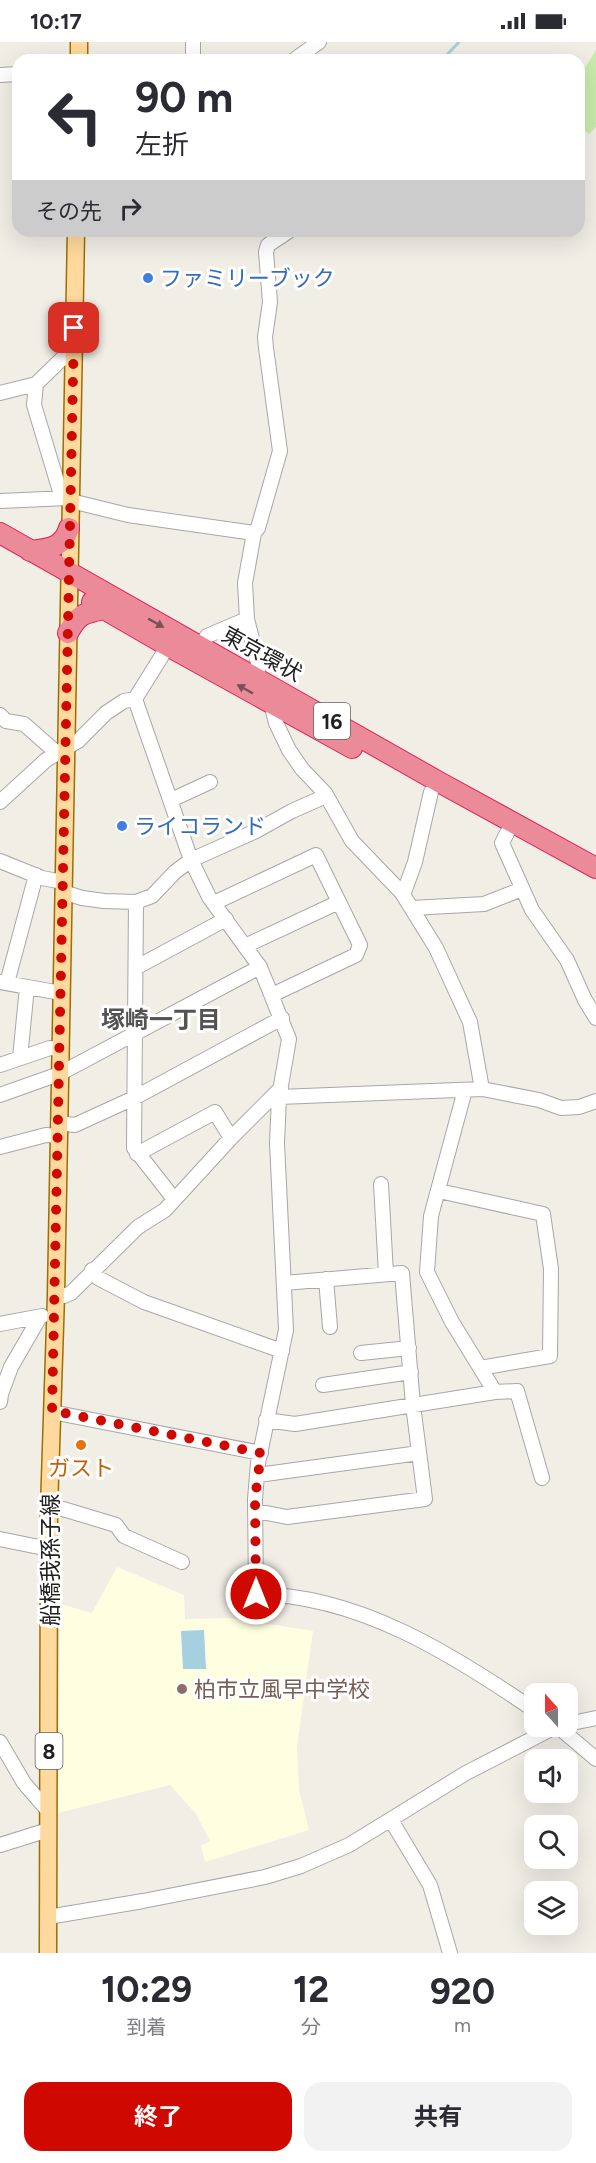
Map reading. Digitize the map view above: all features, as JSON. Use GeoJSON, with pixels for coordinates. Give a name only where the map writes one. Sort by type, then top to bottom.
{"type":"FeatureCollection","features":[{"type":"Feature","properties":{"kind":"highway"},"geometry":{"type":"LineString","coordinates":[[30,551],[61,544],[69,528]]}},
{"type":"Feature","properties":{"kind":"highway","name":"東京環状"},"geometry":{"type":"LineString","coordinates":[[0,533],[30,551],[104,609],[596,882]]}},
{"type":"Feature","properties":{"kind":"highway","name":"東京環状"},"geometry":{"type":"LineString","coordinates":[[0,548],[200,647],[596,868]]}},
{"type":"Feature","properties":{"kind":"highway"},"geometry":{"type":"LineString","coordinates":[[68,633],[75,620],[82,615],[104,609]]}},
{"type":"Feature","properties":{"kind":"main road","name":"船橋我孫子線"},"geometry":{"type":"LineString","coordinates":[[48,1953],[49,1509],[56,1295],[63,887],[61,751],[68,633],[68,499],[76,237]]}},
{"type":"Feature","properties":{"kind":"street"},"geometry":{"type":"LineString","coordinates":[[302,54],[319,42]]}},
{"type":"Feature","properties":{"kind":"street"},"geometry":{"type":"LineString","coordinates":[[255,677],[259,667],[256,646],[247,619],[245,583],[254,533],[258,528],[280,451],[265,337],[270,303],[266,252],[268,245],[280,237]]}},
{"type":"Feature","properties":{"kind":"street"},"geometry":{"type":"LineString","coordinates":[[0,393],[36,384],[73,348]]}},
{"type":"Feature","properties":{"kind":"street"},"geometry":{"type":"LineString","coordinates":[[36,384],[34,405],[68,499]]}},
{"type":"Feature","properties":{"kind":"street"},"geometry":{"type":"LineString","coordinates":[[0,501],[68,499],[138,517],[254,533]]}},
{"type":"Feature","properties":{"kind":"street"},"geometry":{"type":"LineString","coordinates":[[200,647],[207,636],[247,619]]}},
{"type":"Feature","properties":{"kind":"street"},"geometry":{"type":"LineString","coordinates":[[0,802],[61,751],[78,741],[106,713],[124,701],[135,699],[168,646]]}},
{"type":"Feature","properties":{"kind":"street"},"geometry":{"type":"LineString","coordinates":[[135,699],[191,860],[214,903],[260,966],[289,1039],[280,1093],[277,1143],[286,1330],[266,1420],[258,1475],[256,1594],[279,1594],[303,1598],[361,1614],[408,1634],[486,1677],[524,1703]]}},
{"type":"Feature","properties":{"kind":"street"},"geometry":{"type":"LineString","coordinates":[[271,703],[276,723],[289,750],[326,796],[352,841],[403,895],[436,948],[470,1022],[482,1089]]}},
{"type":"Feature","properties":{"kind":"street"},"geometry":{"type":"LineString","coordinates":[[0,715],[6,721],[24,724],[61,751]]}},
{"type":"Feature","properties":{"kind":"street"},"geometry":{"type":"LineString","coordinates":[[171,800],[210,782]]}},
{"type":"Feature","properties":{"kind":"street"},"geometry":{"type":"LineString","coordinates":[[403,895],[415,862],[431,792]]}},
{"type":"Feature","properties":{"kind":"street"},"geometry":{"type":"LineString","coordinates":[[0,861],[63,887],[82,898],[136,902],[152,896],[175,872],[191,860],[326,796]]}},
{"type":"Feature","properties":{"kind":"street"},"geometry":{"type":"LineString","coordinates":[[507,833],[502,843],[532,910],[567,960],[596,1018]]}},
{"type":"Feature","properties":{"kind":"street"},"geometry":{"type":"LineString","coordinates":[[214,903],[316,855],[360,945],[356,955],[272,995]]}},
{"type":"Feature","properties":{"kind":"street"},"geometry":{"type":"LineString","coordinates":[[36,875],[3,982],[61,993]]}},
{"type":"Feature","properties":{"kind":"street"},"geometry":{"type":"LineString","coordinates":[[412,908],[484,904],[522,889]]}},
{"type":"Feature","properties":{"kind":"street"},"geometry":{"type":"LineString","coordinates":[[136,902],[134,1148],[137,1155],[174,1199]]}},
{"type":"Feature","properties":{"kind":"street"},"geometry":{"type":"LineString","coordinates":[[245,946],[339,902]]}},
{"type":"Feature","properties":{"kind":"street"},"geometry":{"type":"LineString","coordinates":[[137,967],[226,919]]}},
{"type":"Feature","properties":{"kind":"street"},"geometry":{"type":"LineString","coordinates":[[0,1095],[59,1074],[260,966]]}},
{"type":"Feature","properties":{"kind":"street"},"geometry":{"type":"LineString","coordinates":[[20,1058],[27,987]]}},
{"type":"Feature","properties":{"kind":"street"},"geometry":{"type":"LineString","coordinates":[[0,1147],[75,1125],[134,1098],[282,1018]]}},
{"type":"Feature","properties":{"kind":"street"},"geometry":{"type":"LineString","coordinates":[[0,1065],[50,1048],[60,1049]]}},
{"type":"Feature","properties":{"kind":"street"},"geometry":{"type":"LineString","coordinates":[[56,1295],[64,1296],[71,1293],[138,1227],[165,1210],[231,1138],[280,1093],[482,1089],[539,1100],[561,1108],[579,1107],[596,1101]]}},
{"type":"Feature","properties":{"kind":"street"},"geometry":{"type":"LineString","coordinates":[[465,1090],[431,1216],[427,1272],[452,1322],[495,1392]]}},
{"type":"Feature","properties":{"kind":"street"},"geometry":{"type":"LineString","coordinates":[[137,1155],[215,1112],[231,1138]]}},
{"type":"Feature","properties":{"kind":"street"},"geometry":{"type":"LineString","coordinates":[[381,1184],[386,1274]]}},
{"type":"Feature","properties":{"kind":"street"},"geometry":{"type":"LineString","coordinates":[[439,1191],[543,1214],[551,1269],[550,1356],[480,1368]]}},
{"type":"Feature","properties":{"kind":"street"},"geometry":{"type":"LineString","coordinates":[[92,1270],[98,1278],[144,1302],[282,1352]]}},
{"type":"Feature","properties":{"kind":"street"},"geometry":{"type":"LineString","coordinates":[[256,1511],[287,1517],[425,1499],[413,1405],[402,1273],[284,1283]]}},
{"type":"Feature","properties":{"kind":"street"},"geometry":{"type":"LineString","coordinates":[[327,1279],[330,1327]]}},
{"type":"Feature","properties":{"kind":"street"},"geometry":{"type":"LineString","coordinates":[[0,1324],[55,1316]]}},
{"type":"Feature","properties":{"kind":"street"},"geometry":{"type":"LineString","coordinates":[[0,1402],[5,1381],[37,1323],[36,1318]]}},
{"type":"Feature","properties":{"kind":"street"},"geometry":{"type":"LineString","coordinates":[[361,1353],[409,1348]]}},
{"type":"Feature","properties":{"kind":"street"},"geometry":{"type":"LineString","coordinates":[[322,1385],[411,1372]]}},
{"type":"Feature","properties":{"kind":"street"},"geometry":{"type":"LineString","coordinates":[[266,1420],[295,1424],[495,1392],[517,1391],[542,1478]]}},
{"type":"Feature","properties":{"kind":"street"},"geometry":{"type":"LineString","coordinates":[[52,1412],[261,1453]]}},
{"type":"Feature","properties":{"kind":"street"},"geometry":{"type":"LineString","coordinates":[[258,1475],[419,1453]]}},
{"type":"Feature","properties":{"kind":"street"},"geometry":{"type":"LineString","coordinates":[[49,1509],[63,1509],[116,1525],[124,1536],[182,1562]]}},
{"type":"Feature","properties":{"kind":"street"},"geometry":{"type":"LineString","coordinates":[[0,1539],[49,1550]]}},
{"type":"Feature","properties":{"kind":"street"},"geometry":{"type":"LineString","coordinates":[[578,1722],[596,1718]]}},
{"type":"Feature","properties":{"kind":"street"},"geometry":{"type":"LineString","coordinates":[[48,1917],[265,1877],[301,1866],[349,1845],[466,1773],[536,1737]]}},
{"type":"Feature","properties":{"kind":"street"},"geometry":{"type":"LineString","coordinates":[[570,1737],[596,1759]]}},
{"type":"Feature","properties":{"kind":"street"},"geometry":{"type":"LineString","coordinates":[[0,1742],[24,1783],[49,1812]]}},
{"type":"Feature","properties":{"kind":"street"},"geometry":{"type":"LineString","coordinates":[[391,1820],[430,1885],[450,1953]]}},
{"type":"Feature","properties":{"kind":"street"},"geometry":{"type":"LineString","coordinates":[[0,1845],[48,1830]]}},
{"type":"Feature","properties":{"kind":"shaded area","name":"柏市立風早中学校"},"geometry":{"type":"Polygon","coordinates":[[[117,1567],[184,1595],[185,1619],[230,1618],[313,1631],[297,1746],[299,1790],[309,1830],[205,1862],[201,1846],[210,1841],[196,1814],[170,1785],[58,1813],[60,1604],[92,1613],[117,1567]]]}},
{"type":"Feature","properties":{"kind":"green space"},"geometry":{"type":"Polygon","coordinates":[[[596,50],[596,127],[589,134],[585,131],[585,68],[596,50]]]}},
{"type":"Feature","properties":{"kind":"water"},"geometry":{"type":"Polygon","coordinates":[[[204,1630],[206,1669],[183,1669],[181,1631],[204,1630]]]}},
{"type":"Feature","properties":{"kind":"waterway"},"geometry":{"type":"LineString","coordinates":[[448,54],[459,42]]}},
{"type":"Feature","properties":{"kind":"place","name":"ファミリーブック"},"geometry":{"type":"Point","coordinates":[148,278]}},
{"type":"Feature","properties":{"kind":"place","name":"ライコランド"},"geometry":{"type":"Point","coordinates":[122,826]}},
{"type":"Feature","properties":{"kind":"place","name":"ガスト"},"geometry":{"type":"Point","coordinates":[81,1445]}},
{"type":"Feature","properties":{"kind":"place","name":"柏市立風早中学校"},"geometry":{"type":"Point","coordinates":[182,1689]}},
{"type":"Feature","properties":{"kind":"district","name":"塚崎一丁目"},"geometry":{"type":"Point","coordinates":[161,1019]}},
{"type":"Feature","properties":{"kind":"route"},"geometry":{"type":"LineString","coordinates":[[74,328],[52,1412],[261,1453],[255,1499],[256,1594]]}}]}
